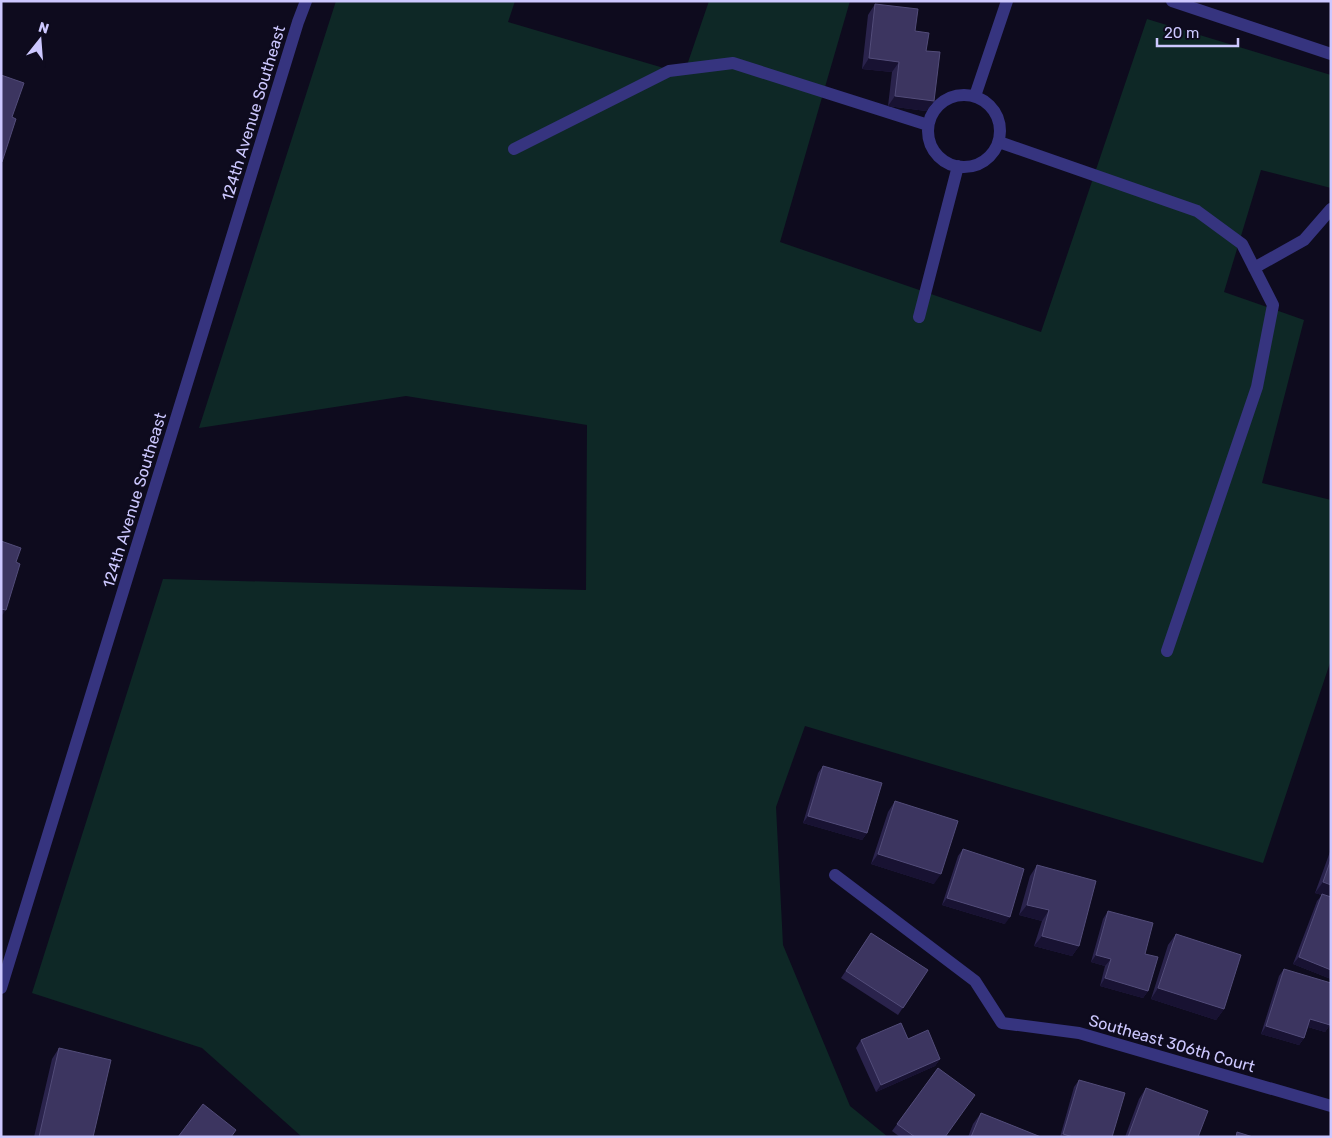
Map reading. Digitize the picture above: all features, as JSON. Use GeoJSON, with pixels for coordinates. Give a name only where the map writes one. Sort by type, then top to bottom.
{"type":"FeatureCollection","features":[{"type":"Feature","properties":{"kind":"street","name":"124th Avenue Southeast"},"geometry":{"type":"LineString","coordinates":[[1,988],[304,1]]}},
{"type":"Feature","properties":{"kind":"street"},"geometry":{"type":"LineString","coordinates":[[975,96],[1007,1]]}},
{"type":"Feature","properties":{"kind":"street"},"geometry":{"type":"LineString","coordinates":[[1172,1],[1331,54]]}},
{"type":"Feature","properties":{"kind":"street"},"geometry":{"type":"LineString","coordinates":[[514,149],[669,71],[733,63],[928,126]]}},
{"type":"Feature","properties":{"kind":"street"},"geometry":{"type":"LineString","coordinates":[[962,94],[975,96],[985,100],[994,109],[999,119],[1001,130],[999,142],[994,152],[986,160],[975,166],[952,165],[941,159],[933,150],[928,138],[928,126],[932,114],[939,104],[950,97],[962,94]]}},
{"type":"Feature","properties":{"kind":"street"},"geometry":{"type":"LineString","coordinates":[[999,142],[1197,211],[1242,244],[1273,305],[1257,387],[1167,652]]}},
{"type":"Feature","properties":{"kind":"street"},"geometry":{"type":"LineString","coordinates":[[919,317],[958,166]]}},
{"type":"Feature","properties":{"kind":"street"},"geometry":{"type":"LineString","coordinates":[[1254,268],[1304,240],[1331,209]]}},
{"type":"Feature","properties":{"kind":"street","name":"Southeast 306th Court"},"geometry":{"type":"LineString","coordinates":[[835,875],[975,981],[1002,1023],[1079,1032],[1331,1106]]}},
{"type":"Feature","properties":{"kind":"green space"},"geometry":{"type":"Polygon","coordinates":[[[336,1],[515,1],[508,22],[684,74],[709,1],[850,1],[780,242],[1041,332],[1147,19],[1331,75],[1331,188],[1261,170],[1224,292],[1304,320],[1262,483],[1331,500],[1331,660],[1263,863],[805,726],[776,807],[783,945],[850,1106],[888,1137],[302,1137],[202,1048],[32,993],[163,579],[586,590],[587,425],[406,396],[199,428],[336,1]]]}},
{"type":"Feature","properties":{"kind":"building"},"geometry":{"type":"Polygon","coordinates":[[[875,4],[918,9],[915,31],[929,33],[926,51],[940,52],[934,101],[895,96],[899,62],[869,58],[875,4]]]}},
{"type":"Feature","properties":{"kind":"building"},"geometry":{"type":"Polygon","coordinates":[[[1,75],[24,83],[12,117],[16,119],[2,162],[1,162],[1,75]]]}},
{"type":"Feature","properties":{"kind":"building"},"geometry":{"type":"Polygon","coordinates":[[[1,541],[21,548],[16,562],[20,564],[6,610],[1,609],[1,541]]]}},
{"type":"Feature","properties":{"kind":"building"},"geometry":{"type":"Polygon","coordinates":[[[823,766],[882,783],[867,833],[808,816],[823,766]]]}},
{"type":"Feature","properties":{"kind":"building"},"geometry":{"type":"Polygon","coordinates":[[[895,801],[958,821],[941,874],[878,854],[895,801]]]}},
{"type":"Feature","properties":{"kind":"building"},"geometry":{"type":"Polygon","coordinates":[[[963,849],[1024,869],[1010,917],[947,898],[963,849]]]}},
{"type":"Feature","properties":{"kind":"building"},"geometry":{"type":"Polygon","coordinates":[[[1331,859],[1331,885],[1323,882],[1331,859]]]}},
{"type":"Feature","properties":{"kind":"building"},"geometry":{"type":"Polygon","coordinates":[[[1037,865],[1096,881],[1079,946],[1042,936],[1049,910],[1027,905],[1037,865]]]}},
{"type":"Feature","properties":{"kind":"building"},"geometry":{"type":"Polygon","coordinates":[[[1322,894],[1331,897],[1331,970],[1299,957],[1322,894]]]}},
{"type":"Feature","properties":{"kind":"building"},"geometry":{"type":"Polygon","coordinates":[[[1108,911],[1153,923],[1145,954],[1158,957],[1148,991],[1105,978],[1111,959],[1096,955],[1108,911]]]}},
{"type":"Feature","properties":{"kind":"building"},"geometry":{"type":"Polygon","coordinates":[[[871,933],[928,970],[903,1008],[846,971],[871,933]]]}},
{"type":"Feature","properties":{"kind":"building"},"geometry":{"type":"Polygon","coordinates":[[[1176,934],[1241,955],[1224,1009],[1158,988],[1176,934]]]}},
{"type":"Feature","properties":{"kind":"building"},"geometry":{"type":"Polygon","coordinates":[[[1284,969],[1331,983],[1330,1025],[1310,1019],[1304,1038],[1266,1026],[1284,969]]]}},
{"type":"Feature","properties":{"kind":"building"},"geometry":{"type":"Polygon","coordinates":[[[901,1023],[908,1039],[928,1030],[940,1059],[881,1085],[861,1040],[901,1023]]]}},
{"type":"Feature","properties":{"kind":"building"},"geometry":{"type":"Polygon","coordinates":[[[59,1048],[111,1060],[93,1137],[39,1137],[59,1048]]]}},
{"type":"Feature","properties":{"kind":"building"},"geometry":{"type":"Polygon","coordinates":[[[938,1068],[975,1095],[945,1137],[915,1137],[897,1124],[938,1068]]]}},
{"type":"Feature","properties":{"kind":"building"},"geometry":{"type":"Polygon","coordinates":[[[1079,1080],[1125,1093],[1112,1137],[1073,1137],[1063,1134],[1079,1080]]]}},
{"type":"Feature","properties":{"kind":"building"},"geometry":{"type":"Polygon","coordinates":[[[1146,1088],[1208,1111],[1198,1137],[1128,1137],[1146,1088]]]}},
{"type":"Feature","properties":{"kind":"building"},"geometry":{"type":"Polygon","coordinates":[[[203,1104],[236,1130],[231,1137],[178,1137],[203,1104]]]}},
{"type":"Feature","properties":{"kind":"building"},"geometry":{"type":"Polygon","coordinates":[[[981,1113],[1041,1137],[971,1137],[981,1113]]]}},
{"type":"Feature","properties":{"kind":"building"},"geometry":{"type":"Polygon","coordinates":[[[1237,1132],[1253,1137],[1236,1137],[1237,1132]]]}}]}
